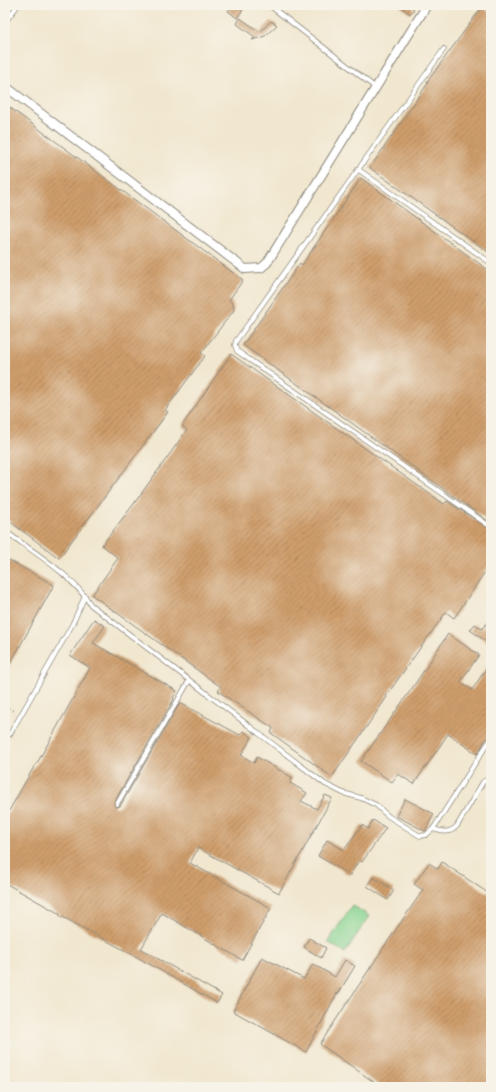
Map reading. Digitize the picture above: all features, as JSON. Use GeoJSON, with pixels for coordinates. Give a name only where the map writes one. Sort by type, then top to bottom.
{"type":"FeatureCollection","features":[{"type":"Feature","properties":{"kind":"street"},"geometry":{"type":"LineString","coordinates":[[5,86],[246,269],[261,268],[267,263],[427,5]]}},
{"type":"Feature","properties":{"kind":"lane"},"geometry":{"type":"LineString","coordinates":[[5,22],[18,5]]}},
{"type":"Feature","properties":{"kind":"lane"},"geometry":{"type":"LineString","coordinates":[[269,5],[376,88]]}},
{"type":"Feature","properties":{"kind":"lane"},"geometry":{"type":"LineString","coordinates":[[444,49],[236,341],[235,346],[237,350],[491,527]]}},
{"type":"Feature","properties":{"kind":"lane"},"geometry":{"type":"LineString","coordinates":[[359,170],[491,263]]}},
{"type":"Feature","properties":{"kind":"lane"},"geometry":{"type":"LineString","coordinates":[[5,531],[68,577],[91,605],[325,784],[342,793],[361,798],[376,805],[388,816],[420,836],[426,835],[433,829],[488,743],[491,742]]}},
{"type":"Feature","properties":{"kind":"lane"},"geometry":{"type":"LineString","coordinates":[[10,734],[72,625],[85,596]]}},
{"type":"Feature","properties":{"kind":"lane"},"geometry":{"type":"LineString","coordinates":[[118,804],[189,681]]}},
{"type":"Feature","properties":{"kind":"lane"},"geometry":{"type":"LineString","coordinates":[[433,829],[446,832],[452,831],[457,826],[483,782],[486,780],[491,780]]}},
{"type":"Feature","properties":{"kind":"path"},"geometry":{"type":"LineString","coordinates":[[5,706],[21,716]]}},
{"type":"Feature","properties":{"kind":"green space"},"geometry":{"type":"Polygon","coordinates":[[[352,905],[369,916],[345,953],[328,942],[352,905]]]}},
{"type":"Feature","properties":{"kind":"building"},"geometry":{"type":"Polygon","coordinates":[[[232,5],[246,5],[237,18],[228,11],[232,5]]]}},
{"type":"Feature","properties":{"kind":"building"},"geometry":{"type":"Polygon","coordinates":[[[399,5],[409,5],[414,9],[410,14],[399,5]]]}},
{"type":"Feature","properties":{"kind":"building"},"geometry":{"type":"Polygon","coordinates":[[[482,7],[491,13],[491,254],[370,168],[428,83],[427,82],[482,7]]]}},
{"type":"Feature","properties":{"kind":"building"},"geometry":{"type":"Polygon","coordinates":[[[240,18],[260,32],[271,21],[277,25],[265,36],[252,40],[255,37],[237,24],[240,18]]]}},
{"type":"Feature","properties":{"kind":"building"},"geometry":{"type":"Polygon","coordinates":[[[5,104],[243,280],[229,300],[233,304],[234,310],[201,353],[205,356],[165,410],[168,412],[59,558],[5,518],[5,104]]]}},
{"type":"Feature","properties":{"kind":"building"},"geometry":{"type":"Polygon","coordinates":[[[361,178],[491,272],[491,523],[243,345],[300,263],[302,265],[361,178]]]}},
{"type":"Feature","properties":{"kind":"building"},"geometry":{"type":"Polygon","coordinates":[[[231,354],[444,504],[447,501],[491,530],[491,563],[454,618],[446,612],[386,696],[387,697],[332,777],[271,733],[273,728],[218,691],[221,687],[92,595],[118,558],[102,545],[187,430],[182,426],[231,354]]]}},
{"type":"Feature","properties":{"kind":"building"},"geometry":{"type":"Polygon","coordinates":[[[5,558],[54,585],[5,673],[5,558]]]}},
{"type":"Feature","properties":{"kind":"building"},"geometry":{"type":"Polygon","coordinates":[[[491,618],[491,645],[470,630],[475,624],[482,629],[491,618]]]}},
{"type":"Feature","properties":{"kind":"building"},"geometry":{"type":"Polygon","coordinates":[[[94,619],[105,626],[93,643],[177,691],[173,698],[174,699],[114,802],[115,807],[120,806],[180,703],[240,735],[243,731],[252,737],[241,755],[254,763],[257,757],[293,778],[290,783],[307,793],[301,801],[317,809],[325,795],[332,798],[279,893],[198,848],[190,863],[271,908],[242,960],[162,913],[141,949],[222,995],[217,1003],[137,957],[59,915],[60,914],[5,883],[5,818],[90,668],[70,655],[94,619]]]}},
{"type":"Feature","properties":{"kind":"building"},"geometry":{"type":"Polygon","coordinates":[[[448,634],[479,655],[460,682],[472,690],[491,661],[491,735],[485,741],[477,754],[448,734],[414,784],[398,774],[392,782],[361,761],[448,634]]]}},
{"type":"Feature","properties":{"kind":"building"},"geometry":{"type":"Polygon","coordinates":[[[405,799],[434,814],[425,831],[396,816],[405,799]]]}},
{"type":"Feature","properties":{"kind":"building"},"geometry":{"type":"Polygon","coordinates":[[[373,820],[386,828],[362,862],[359,860],[350,875],[318,856],[327,840],[344,850],[362,825],[368,829],[373,820]]]}},
{"type":"Feature","properties":{"kind":"building"},"geometry":{"type":"Polygon","coordinates":[[[442,862],[491,895],[491,1087],[381,1087],[320,1044],[423,890],[414,884],[429,863],[438,869],[442,862]]]}},
{"type":"Feature","properties":{"kind":"building"},"geometry":{"type":"Polygon","coordinates":[[[373,877],[394,890],[388,900],[367,886],[373,877]]]}},
{"type":"Feature","properties":{"kind":"building"},"geometry":{"type":"Polygon","coordinates":[[[309,938],[326,948],[321,958],[304,947],[309,938]]]}},
{"type":"Feature","properties":{"kind":"building"},"geometry":{"type":"Polygon","coordinates":[[[262,957],[304,979],[313,964],[335,977],[345,960],[355,966],[338,994],[337,993],[306,1052],[233,1011],[262,957]]]}}]}
